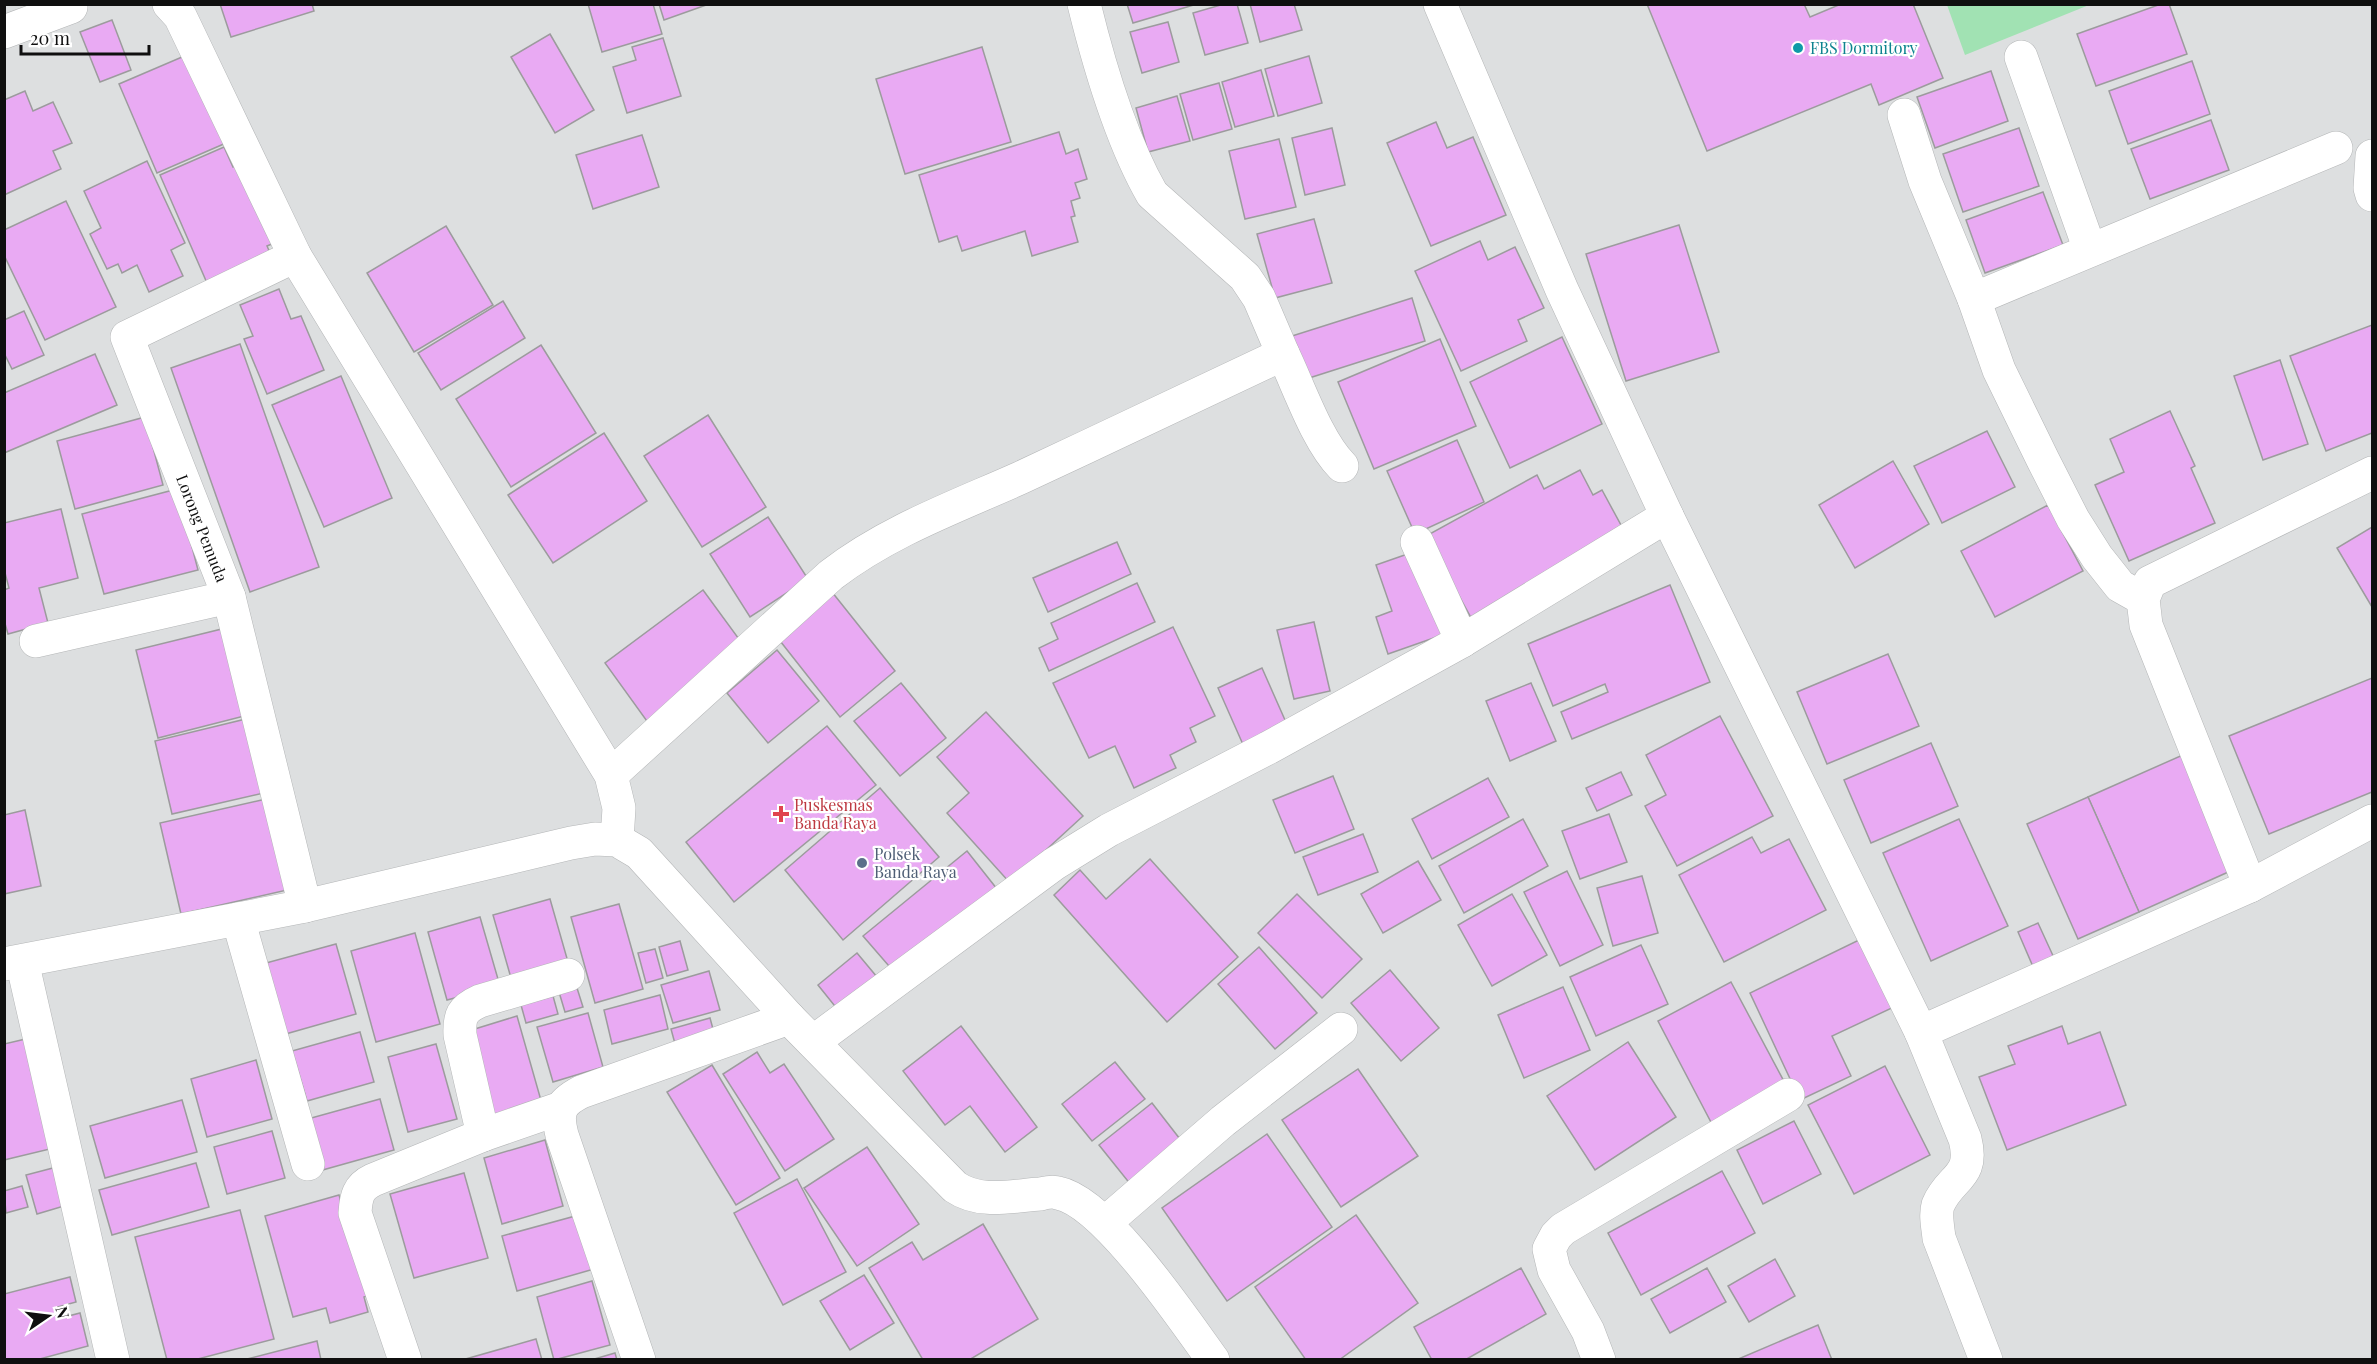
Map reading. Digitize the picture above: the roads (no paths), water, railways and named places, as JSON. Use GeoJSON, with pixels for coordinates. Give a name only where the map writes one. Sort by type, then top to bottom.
{"type":"FeatureCollection","features":[{"type":"Feature","properties":{"kind":"street"},"geometry":{"type":"LineString","coordinates":[[169,4],[180,16],[295,256],[611,775],[619,808],[617,840]]}},
{"type":"Feature","properties":{"kind":"street"},"geometry":{"type":"LineString","coordinates":[[1084,4],[1094,43],[1124,131],[1144,180],[1152,194],[1245,277],[1259,298],[1323,440],[1342,466]]}},
{"type":"Feature","properties":{"kind":"street"},"geometry":{"type":"LineString","coordinates":[[1440,4],[1562,290],[1667,516],[1921,1032],[1965,1138],[1968,1153],[1967,1164],[1938,1206],[1937,1222],[1939,1238],[1986,1359]]}},
{"type":"Feature","properties":{"kind":"street"},"geometry":{"type":"LineString","coordinates":[[4,32],[76,5]]}},
{"type":"Feature","properties":{"kind":"street"},"geometry":{"type":"LineString","coordinates":[[2021,57],[2090,250]]}},
{"type":"Feature","properties":{"kind":"street"},"geometry":{"type":"LineString","coordinates":[[1904,115],[1925,181],[1974,299],[1999,370],[2073,519],[2097,557],[2120,586],[2143,598]]}},
{"type":"Feature","properties":{"kind":"street"},"geometry":{"type":"LineString","coordinates":[[1974,299],[2336,148]]}},
{"type":"Feature","properties":{"kind":"street"},"geometry":{"type":"LineString","coordinates":[[2373,156],[2370,188],[2373,195]]}},
{"type":"Feature","properties":{"kind":"street","name":"Lorong Pemuda"},"geometry":{"type":"LineString","coordinates":[[295,256],[127,337],[229,597],[305,906]]}},
{"type":"Feature","properties":{"kind":"street"},"geometry":{"type":"LineString","coordinates":[[611,775],[831,575],[858,554],[889,536],[1020,478],[1283,354]]}},
{"type":"Feature","properties":{"kind":"street"},"geometry":{"type":"LineString","coordinates":[[2250,886],[2146,625],[2143,598],[2150,582],[2373,473]]}},
{"type":"Feature","properties":{"kind":"street"},"geometry":{"type":"LineString","coordinates":[[813,1042],[1054,864],[1090,842],[1268,748],[1462,641],[1667,516]]}},
{"type":"Feature","properties":{"kind":"street"},"geometry":{"type":"LineString","coordinates":[[1418,542],[1462,641]]}},
{"type":"Feature","properties":{"kind":"street"},"geometry":{"type":"LineString","coordinates":[[36,641],[229,597]]}},
{"type":"Feature","properties":{"kind":"street"},"geometry":{"type":"LineString","coordinates":[[1921,1032],[2250,886],[2373,821]]}},
{"type":"Feature","properties":{"kind":"street"},"geometry":{"type":"LineString","coordinates":[[113,1359],[13,962],[305,906],[595,839],[617,840],[639,853],[789,1018],[962,1193],[983,1198],[1057,1192],[1075,1200],[1106,1222],[1166,1294],[1213,1359]]}},
{"type":"Feature","properties":{"kind":"street"},"geometry":{"type":"LineString","coordinates":[[238,919],[308,1164]]}},
{"type":"Feature","properties":{"kind":"street"},"geometry":{"type":"LineString","coordinates":[[483,1135],[460,1035],[461,1013],[468,1006],[480,1001],[568,975]]}},
{"type":"Feature","properties":{"kind":"street"},"geometry":{"type":"LineString","coordinates":[[639,1359],[562,1135],[559,1120],[561,1108],[568,1099],[581,1092],[789,1018]]}},
{"type":"Feature","properties":{"kind":"street"},"geometry":{"type":"LineString","coordinates":[[1106,1222],[1223,1121],[1341,1029]]}},
{"type":"Feature","properties":{"kind":"street"},"geometry":{"type":"LineString","coordinates":[[1599,1359],[1588,1331],[1554,1270],[1550,1249],[1556,1236],[1563,1229],[1788,1095]]}},
{"type":"Feature","properties":{"kind":"street"},"geometry":{"type":"LineString","coordinates":[[405,1359],[355,1213],[358,1191],[363,1184],[483,1135],[561,1108]]}},
{"type":"Feature","properties":{"kind":"place","name":"FBS Dormitory"},"geometry":{"type":"Point","coordinates":[1798,48]}},
{"type":"Feature","properties":{"kind":"place","name":"Puskesmas Banda Raya"},"geometry":{"type":"Point","coordinates":[781,814]}},
{"type":"Feature","properties":{"kind":"place","name":"Polsek Banda Raya"},"geometry":{"type":"Point","coordinates":[862,863]}}]}
